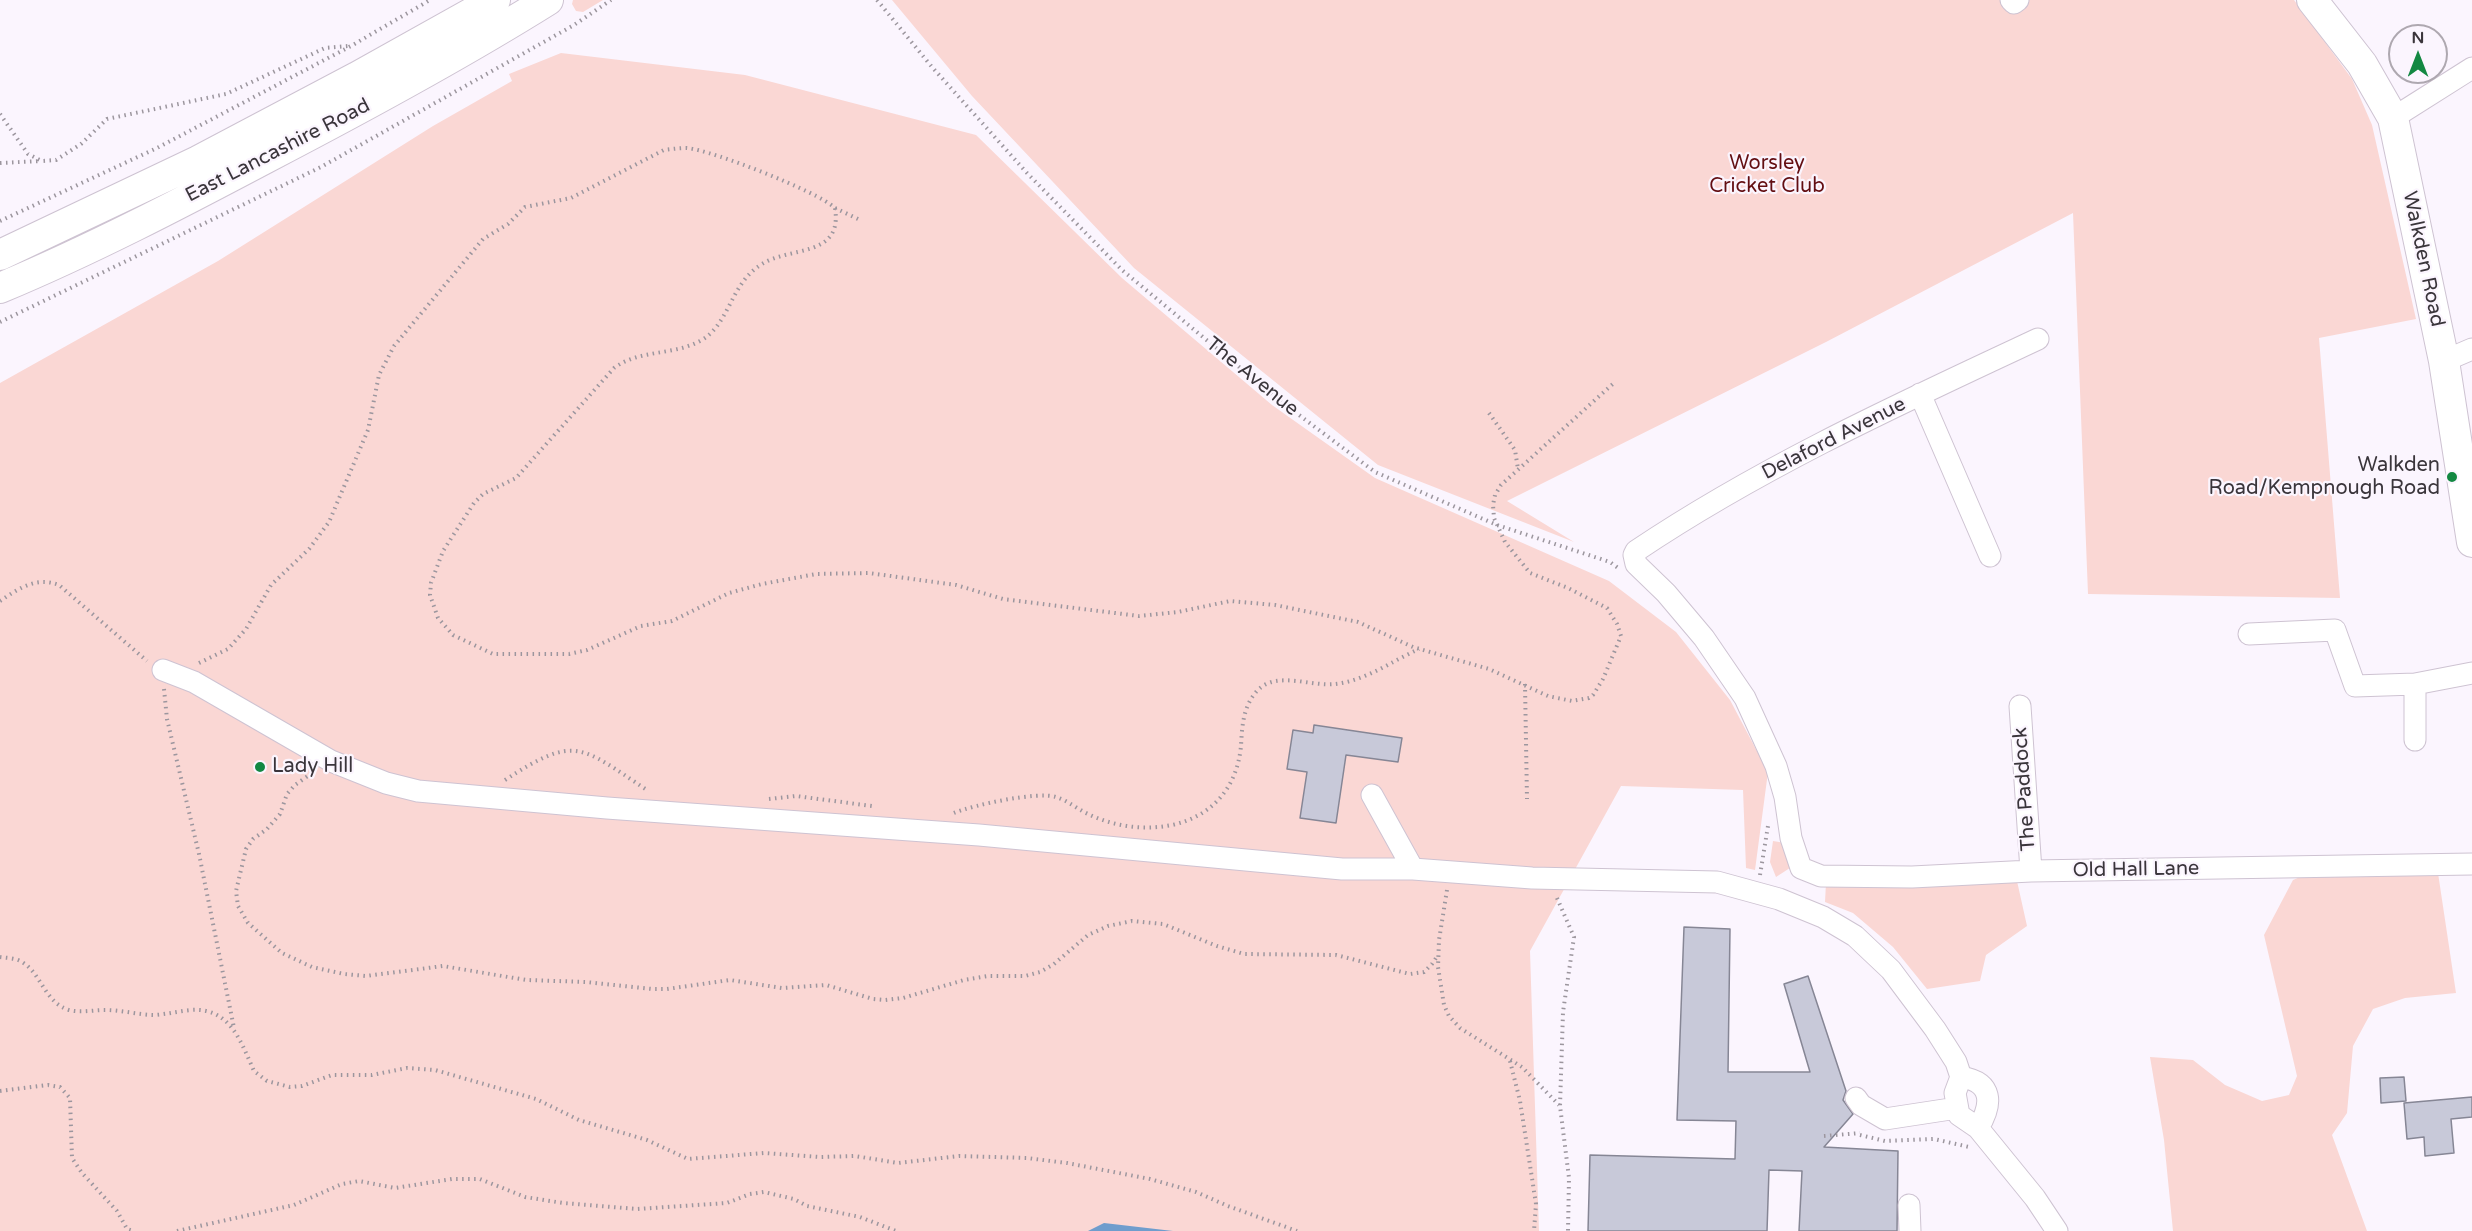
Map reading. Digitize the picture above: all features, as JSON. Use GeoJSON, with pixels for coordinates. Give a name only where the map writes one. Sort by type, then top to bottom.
{"type":"FeatureCollection","features":[{"type":"Feature","properties":{"kind":"highway","name":"East Lancashire Road"},"geometry":{"type":"LineString","coordinates":[[0,255],[198,161],[357,77],[495,0]]}},
{"type":"Feature","properties":{"kind":"highway","name":"East Lancashire Road"},"geometry":{"type":"LineString","coordinates":[[0,288],[194,195],[340,119],[483,41],[548,0]]}},
{"type":"Feature","properties":{"kind":"highway","name":"Walkden Road"},"geometry":{"type":"LineString","coordinates":[[2312,0],[2362,64],[2392,117],[2444,361],[2472,542]]}},
{"type":"Feature","properties":{"kind":"street"},"geometry":{"type":"LineString","coordinates":[[2011,0],[2014,3],[2018,0]]}},
{"type":"Feature","properties":{"kind":"street"},"geometry":{"type":"LineString","coordinates":[[2392,117],[2472,68]]}},
{"type":"Feature","properties":{"kind":"street","name":"Delaford Avenue"},"geometry":{"type":"LineString","coordinates":[[1801,868],[1791,838],[1785,797],[1776,766],[1745,698],[1704,638],[1666,593],[1636,564],[1634,559],[1636,551],[1669,528],[1773,470],[1920,394],[2038,339]]}},
{"type":"Feature","properties":{"kind":"street"},"geometry":{"type":"LineString","coordinates":[[2444,361],[2472,349]]}},
{"type":"Feature","properties":{"kind":"street"},"geometry":{"type":"LineString","coordinates":[[1920,394],[1990,556]]}},
{"type":"Feature","properties":{"kind":"street"},"geometry":{"type":"LineString","coordinates":[[2249,634],[2335,630],[2355,686],[2415,684],[2472,673]]}},
{"type":"Feature","properties":{"kind":"street"},"geometry":{"type":"LineString","coordinates":[[163,670],[204,687],[331,761],[386,783],[418,791],[607,808],[979,835],[1342,869],[1413,869],[1549,878],[1702,881],[1730,884],[1754,891],[1823,917],[1855,936],[1891,970],[1935,1029],[1956,1062],[1961,1077],[1955,1089],[1956,1108],[1964,1120],[1982,1133],[2035,1198],[2057,1231]]}},
{"type":"Feature","properties":{"kind":"street"},"geometry":{"type":"LineString","coordinates":[[2415,684],[2415,740]]}},
{"type":"Feature","properties":{"kind":"street","name":"The Paddock"},"geometry":{"type":"LineString","coordinates":[[2020,706],[2031,872]]}},
{"type":"Feature","properties":{"kind":"street"},"geometry":{"type":"LineString","coordinates":[[1372,795],[1413,869]]}},
{"type":"Feature","properties":{"kind":"street","name":"Old Hall Lane"},"geometry":{"type":"LineString","coordinates":[[1801,868],[1821,876],[1912,877],[2031,872],[2472,864]]}},
{"type":"Feature","properties":{"kind":"street"},"geometry":{"type":"LineString","coordinates":[[1961,1077],[1980,1083],[1985,1089],[1988,1098],[1982,1133]]}},
{"type":"Feature","properties":{"kind":"street"},"geometry":{"type":"LineString","coordinates":[[1859,1102],[1885,1119],[1956,1108]]}},
{"type":"Feature","properties":{"kind":"street"},"geometry":{"type":"LineString","coordinates":[[1909,1205],[1910,1231]]}},
{"type":"Feature","properties":{"kind":"path"},"geometry":{"type":"LineString","coordinates":[[0,222],[157,148],[351,46],[430,0]]}},
{"type":"Feature","properties":{"kind":"path"},"geometry":{"type":"LineString","coordinates":[[0,322],[321,167],[574,25],[611,0]]}},
{"type":"Feature","properties":{"kind":"path","name":"The Avenue"},"geometry":{"type":"LineString","coordinates":[[877,0],[932,67],[1027,173],[1131,277],[1279,400],[1375,472],[1497,525],[1610,562],[1619,569]]}},
{"type":"Feature","properties":{"kind":"path"},"geometry":{"type":"LineString","coordinates":[[0,163],[56,160],[81,144],[95,128],[107,119],[226,94],[325,48],[351,46]]}},
{"type":"Feature","properties":{"kind":"path"},"geometry":{"type":"LineString","coordinates":[[0,114],[28,154],[42,161]]}},
{"type":"Feature","properties":{"kind":"path"},"geometry":{"type":"LineString","coordinates":[[0,601],[31,583],[42,580],[58,585],[138,655],[163,670],[196,665],[228,649],[246,629],[271,585],[309,549],[329,522],[342,496],[368,430],[379,375],[394,346],[483,238],[508,224],[525,207],[571,198],[664,150],[688,148],[739,164],[830,203],[835,208],[858,219]]}},
{"type":"Feature","properties":{"kind":"path"},"geometry":{"type":"LineString","coordinates":[[835,208],[835,227],[827,241],[808,251],[775,258],[749,273],[740,283],[715,329],[701,340],[680,348],[627,359],[614,368],[516,478],[483,494],[474,503],[443,551],[430,583],[430,596],[438,618],[453,635],[493,654],[569,654],[587,650],[641,626],[672,621],[729,593],[805,576],[846,572],[893,575],[915,581],[956,585],[1003,599],[1139,616],[1178,612],[1230,601],[1275,604],[1358,621],[1420,648],[1489,669],[1548,696],[1561,699],[1589,698],[1603,679],[1621,636],[1617,624],[1607,608],[1568,588],[1530,573],[1505,542],[1497,525],[1493,506],[1495,495],[1501,485],[1615,382]]}},
{"type":"Feature","properties":{"kind":"path"},"geometry":{"type":"LineString","coordinates":[[1490,413],[1515,450],[1518,470]]}},
{"type":"Feature","properties":{"kind":"path"},"geometry":{"type":"LineString","coordinates":[[945,817],[981,804],[1055,796],[1097,818],[1128,826],[1146,828],[1181,822],[1211,808],[1230,787],[1238,766],[1242,723],[1250,700],[1264,685],[1284,681],[1334,684],[1350,681],[1420,648]]}},
{"type":"Feature","properties":{"kind":"path"},"geometry":{"type":"LineString","coordinates":[[163,670],[167,719],[199,854],[234,1029],[254,1071],[267,1081],[290,1087],[302,1086],[332,1075],[372,1075],[407,1068],[435,1070],[536,1099],[579,1120],[647,1140],[688,1159],[764,1153],[855,1156],[898,1163],[943,1156],[1027,1158],[1098,1168],[1196,1192],[1297,1231]]}},
{"type":"Feature","properties":{"kind":"path"},"geometry":{"type":"LineString","coordinates":[[1525,684],[1527,799]]}},
{"type":"Feature","properties":{"kind":"path"},"geometry":{"type":"LineString","coordinates":[[498,784],[535,760],[551,753],[577,749],[653,792]]}},
{"type":"Feature","properties":{"kind":"path"},"geometry":{"type":"LineString","coordinates":[[331,761],[295,785],[287,794],[280,814],[267,829],[253,838],[246,849],[239,869],[236,891],[242,915],[282,953],[312,968],[344,974],[366,976],[443,966],[526,980],[586,982],[652,989],[729,980],[782,988],[826,985],[873,999],[885,1000],[903,998],[964,980],[987,976],[1024,976],[1040,972],[1054,964],[1088,935],[1108,926],[1132,921],[1162,924],[1244,954],[1336,955],[1410,974],[1424,972],[1437,955]]}},
{"type":"Feature","properties":{"kind":"path"},"geometry":{"type":"LineString","coordinates":[[759,800],[796,796],[875,807]]}},
{"type":"Feature","properties":{"kind":"path"},"geometry":{"type":"LineString","coordinates":[[1754,891],[1760,877],[1767,845],[1769,816]]}},
{"type":"Feature","properties":{"kind":"path"},"geometry":{"type":"LineString","coordinates":[[1449,873],[1437,955],[1444,1005],[1449,1016],[1460,1028],[1522,1067],[1560,1106]]}},
{"type":"Feature","properties":{"kind":"path"},"geometry":{"type":"LineString","coordinates":[[1549,878],[1574,937],[1563,1012],[1560,1106],[1569,1178],[1568,1231]]}},
{"type":"Feature","properties":{"kind":"path"},"geometry":{"type":"LineString","coordinates":[[0,957],[21,961],[32,970],[50,997],[66,1009],[81,1012],[114,1010],[151,1015],[206,1010],[221,1016],[234,1029]]}},
{"type":"Feature","properties":{"kind":"path"},"geometry":{"type":"LineString","coordinates":[[1509,1060],[1520,1101],[1536,1204],[1534,1231]]}},
{"type":"Feature","properties":{"kind":"path"},"geometry":{"type":"LineString","coordinates":[[0,1091],[48,1085],[55,1085],[66,1091],[71,1104],[72,1158],[81,1173],[117,1211],[128,1229],[133,1231]]}},
{"type":"Feature","properties":{"kind":"path"},"geometry":{"type":"LineString","coordinates":[[1859,1102],[1857,1115],[1860,1135]]}},
{"type":"Feature","properties":{"kind":"path"},"geometry":{"type":"LineString","coordinates":[[1824,1136],[1860,1135],[1885,1141],[1934,1139],[1970,1148],[1982,1133]]}},
{"type":"Feature","properties":{"kind":"path"},"geometry":{"type":"LineString","coordinates":[[177,1231],[294,1205],[342,1184],[359,1181],[395,1188],[452,1179],[480,1179],[525,1197],[562,1203],[637,1209],[727,1203],[750,1194],[764,1192],[794,1199],[807,1206],[860,1217],[896,1231]]}},
{"type":"Feature","properties":{"kind":"green space"},"geometry":{"type":"Polygon","coordinates":[[[573,0],[603,0],[583,12],[576,11],[572,4],[573,0]]]}},
{"type":"Feature","properties":{"kind":"green space","name":"Worsley Cricket Club"},"geometry":{"type":"Polygon","coordinates":[[[892,0],[2294,0],[2352,79],[2372,125],[2416,319],[2319,338],[2340,598],[2088,594],[2073,213],[1826,342],[1507,501],[1574,542],[1378,465],[1134,268],[972,96],[892,0]]]}},
{"type":"Feature","properties":{"kind":"green space"},"geometry":{"type":"Polygon","coordinates":[[[561,53],[745,75],[976,135],[1122,278],[1272,405],[1375,478],[1609,581],[1676,632],[1730,700],[1768,772],[1755,870],[1746,868],[1743,790],[1621,786],[1530,951],[1539,1231],[0,1231],[0,383],[218,261],[433,126],[512,81],[509,74],[561,53]]]}},
{"type":"Feature","properties":{"kind":"green space"},"geometry":{"type":"Polygon","coordinates":[[[1773,841],[1785,843],[1793,866],[1776,877],[1770,862],[1773,841]]]}},
{"type":"Feature","properties":{"kind":"green space"},"geometry":{"type":"Polygon","coordinates":[[[2309,873],[2438,873],[2456,993],[2405,998],[2373,1009],[2353,1046],[2347,1113],[2332,1135],[2367,1231],[2173,1231],[2164,1140],[2150,1057],[2193,1060],[2225,1085],[2262,1101],[2289,1095],[2297,1076],[2264,935],[2293,880],[2309,873]]]}},
{"type":"Feature","properties":{"kind":"green space"},"geometry":{"type":"Polygon","coordinates":[[[2017,881],[2027,926],[1986,955],[1980,981],[1927,989],[1893,947],[1853,913],[1825,902],[1826,883],[2017,881]]]}},
{"type":"Feature","properties":{"kind":"water"},"geometry":{"type":"Polygon","coordinates":[[[1104,1223],[1173,1231],[1088,1231],[1104,1223]]]}},
{"type":"Feature","properties":{"kind":"building"},"geometry":{"type":"Polygon","coordinates":[[[1314,725],[1402,738],[1398,762],[1346,755],[1336,823],[1300,818],[1307,772],[1287,769],[1293,730],[1313,733],[1314,725]]]}},
{"type":"Feature","properties":{"kind":"building"},"geometry":{"type":"Polygon","coordinates":[[[1684,927],[1730,929],[1728,1072],[1810,1072],[1784,984],[1808,976],[1846,1091],[1843,1100],[1853,1114],[1824,1147],[1898,1151],[1897,1231],[1799,1231],[1802,1171],[1769,1170],[1767,1231],[1588,1231],[1590,1155],[1735,1159],[1736,1121],[1677,1120],[1684,927]]]}},
{"type":"Feature","properties":{"kind":"building"},"geometry":{"type":"Polygon","coordinates":[[[2404,1077],[2406,1101],[2381,1103],[2380,1078],[2404,1077]]]}},
{"type":"Feature","properties":{"kind":"building"},"geometry":{"type":"Polygon","coordinates":[[[2472,1097],[2472,1117],[2451,1119],[2454,1153],[2425,1156],[2424,1137],[2407,1139],[2404,1103],[2472,1097]]]}},
{"type":"Feature","properties":{"kind":"place","name":"Walkden Road/Kempnough Road"},"geometry":{"type":"Point","coordinates":[2452,477]}},
{"type":"Feature","properties":{"kind":"place","name":"Lady Hill"},"geometry":{"type":"Point","coordinates":[260,767]}}]}
